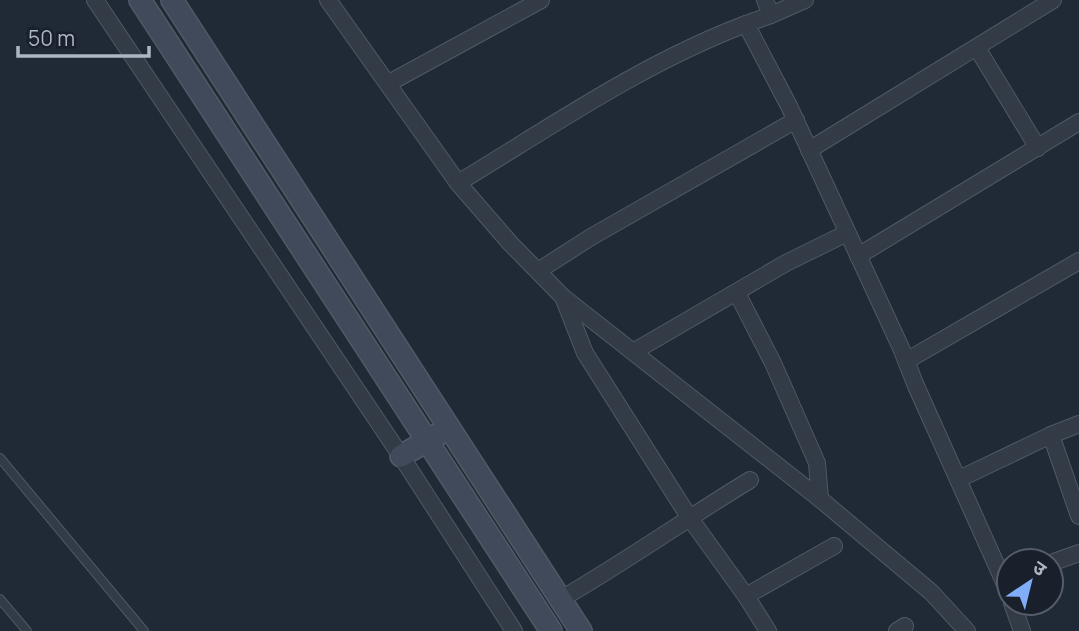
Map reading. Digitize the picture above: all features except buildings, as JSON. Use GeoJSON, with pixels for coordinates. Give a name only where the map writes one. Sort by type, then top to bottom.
{"type":"FeatureCollection","features":[{"type":"Feature","properties":{"kind":"street"},"geometry":{"type":"LineString","coordinates":[[95,0],[414,448],[551,631]]}},
{"type":"Feature","properties":{"kind":"street"},"geometry":{"type":"LineString","coordinates":[[140,0],[414,448],[514,631]]}},
{"type":"Feature","properties":{"kind":"street"},"geometry":{"type":"LineString","coordinates":[[173,0],[582,631]]}},
{"type":"Feature","properties":{"kind":"street"},"geometry":{"type":"LineString","coordinates":[[328,0],[390,83],[458,183],[563,297],[820,499],[931,592],[967,631]]}},
{"type":"Feature","properties":{"kind":"street"},"geometry":{"type":"LineString","coordinates":[[390,83],[541,0]]}},
{"type":"Feature","properties":{"kind":"street"},"geometry":{"type":"LineString","coordinates":[[458,183],[652,66],[746,24],[768,8],[805,0]]}},
{"type":"Feature","properties":{"kind":"street"},"geometry":{"type":"LineString","coordinates":[[809,150],[1053,0]]}},
{"type":"Feature","properties":{"kind":"street"},"geometry":{"type":"LineString","coordinates":[[746,24],[796,120],[995,558]]}},
{"type":"Feature","properties":{"kind":"street"},"geometry":{"type":"LineString","coordinates":[[977,48],[1038,148]]}},
{"type":"Feature","properties":{"kind":"street"},"geometry":{"type":"LineString","coordinates":[[538,271],[591,237],[796,120]]}},
{"type":"Feature","properties":{"kind":"street"},"geometry":{"type":"LineString","coordinates":[[858,256],[1079,122]]}},
{"type":"Feature","properties":{"kind":"street"},"geometry":{"type":"LineString","coordinates":[[633,352],[786,263],[847,233]]}},
{"type":"Feature","properties":{"kind":"street"},"geometry":{"type":"LineString","coordinates":[[906,360],[1079,261]]}},
{"type":"Feature","properties":{"kind":"street"},"geometry":{"type":"LineString","coordinates":[[737,293],[773,363],[817,463],[820,499]]}},
{"type":"Feature","properties":{"kind":"street"},"geometry":{"type":"LineString","coordinates":[[563,297],[585,353],[689,517],[768,631]]}},
{"type":"Feature","properties":{"kind":"street"},"geometry":{"type":"LineString","coordinates":[[958,479],[1079,424]]}},
{"type":"Feature","properties":{"kind":"street"},"geometry":{"type":"LineString","coordinates":[[414,448],[449,427]]}},
{"type":"Feature","properties":{"kind":"street"},"geometry":{"type":"LineString","coordinates":[[1051,435],[1079,516]]}},
{"type":"Feature","properties":{"kind":"street"},"geometry":{"type":"LineString","coordinates":[[561,599],[750,480]]}},
{"type":"Feature","properties":{"kind":"street"},"geometry":{"type":"LineString","coordinates":[[746,596],[834,546]]}},
{"type":"Feature","properties":{"kind":"lane"},"geometry":{"type":"LineString","coordinates":[[0,458],[144,631]]}},
{"type":"Feature","properties":{"kind":"lane"},"geometry":{"type":"LineString","coordinates":[[0,599],[27,631]]}}]}
